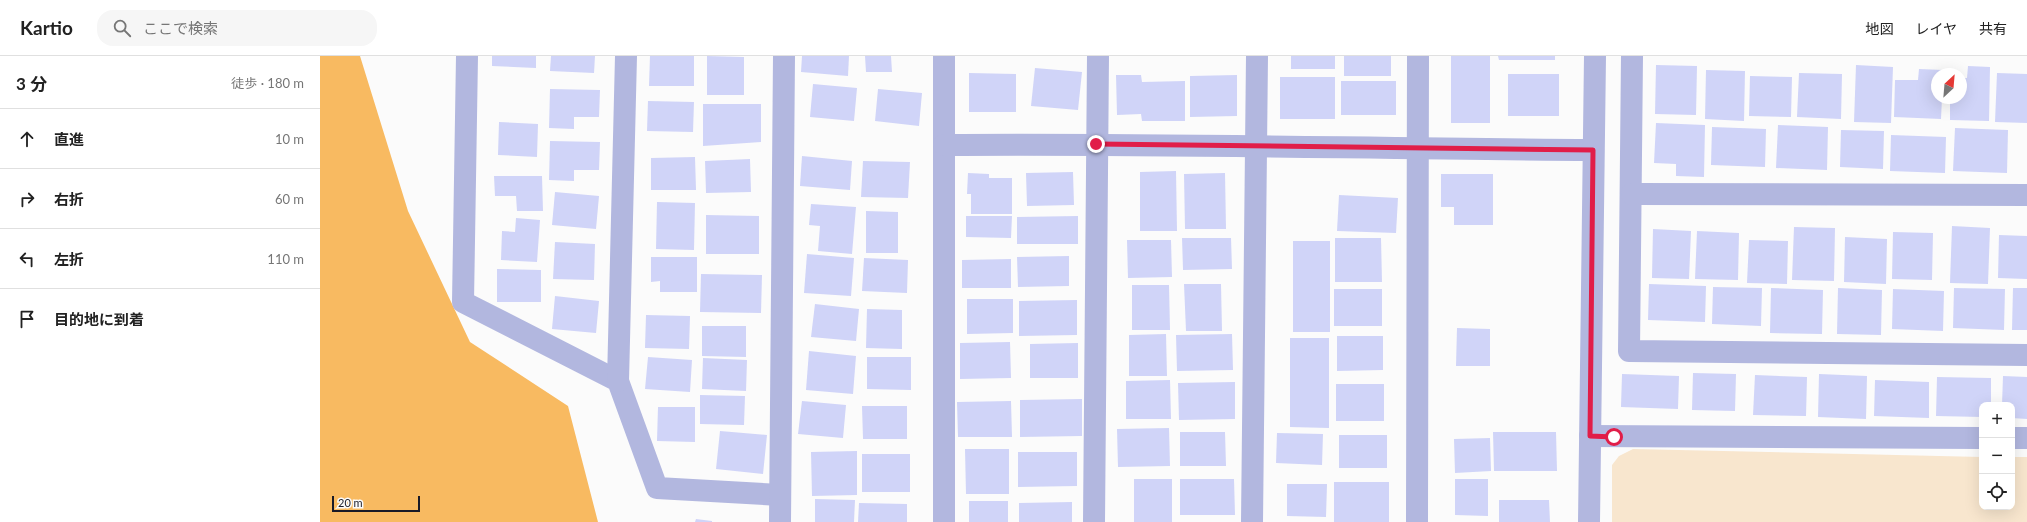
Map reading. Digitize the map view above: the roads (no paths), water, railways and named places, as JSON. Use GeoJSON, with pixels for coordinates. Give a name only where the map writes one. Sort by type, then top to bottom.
{"type":"FeatureCollection","features":[{"type":"Feature","properties":{"kind":"street"},"geometry":{"type":"LineString","coordinates":[[467,56],[463,302],[618,381]]}},
{"type":"Feature","properties":{"kind":"street"},"geometry":{"type":"LineString","coordinates":[[626,56],[618,381],[657,488],[780,495]]}},
{"type":"Feature","properties":{"kind":"street"},"geometry":{"type":"LineString","coordinates":[[780,522],[784,56]]}},
{"type":"Feature","properties":{"kind":"street"},"geometry":{"type":"LineString","coordinates":[[944,56],[944,522]]}},
{"type":"Feature","properties":{"kind":"street"},"geometry":{"type":"LineString","coordinates":[[1094,522],[1096,144],[1098,56]]}},
{"type":"Feature","properties":{"kind":"street"},"geometry":{"type":"LineString","coordinates":[[1252,522],[1257,56]]}},
{"type":"Feature","properties":{"kind":"street"},"geometry":{"type":"LineString","coordinates":[[1417,522],[1418,56]]}},
{"type":"Feature","properties":{"kind":"street"},"geometry":{"type":"LineString","coordinates":[[1589,522],[1595,56]]}},
{"type":"Feature","properties":{"kind":"street"},"geometry":{"type":"LineString","coordinates":[[1632,56],[1630,351],[2027,354]]}},
{"type":"Feature","properties":{"kind":"street"},"geometry":{"type":"LineString","coordinates":[[944,145],[1256,145],[1417,149],[1593,150]]}},
{"type":"Feature","properties":{"kind":"street"},"geometry":{"type":"LineString","coordinates":[[1632,194],[2027,195]]}},
{"type":"Feature","properties":{"kind":"street"},"geometry":{"type":"LineString","coordinates":[[1590,436],[1979,438]]}},
{"type":"Feature","properties":{"kind":"street"},"geometry":{"type":"LineString","coordinates":[[2015,438],[2027,438]]}}]}
